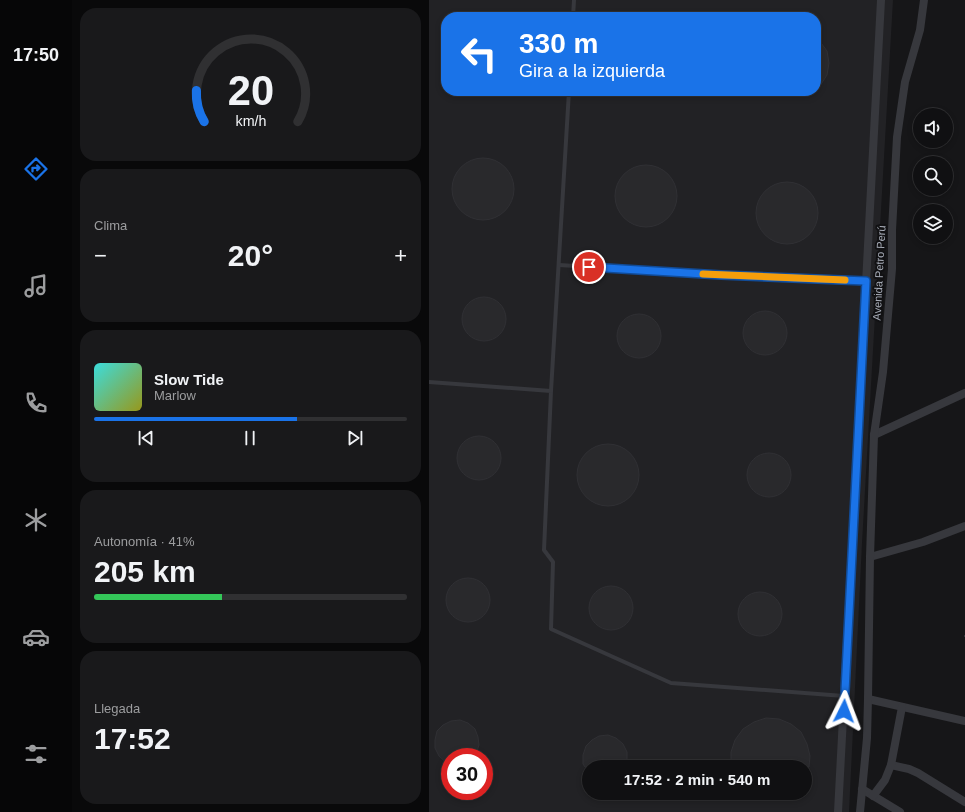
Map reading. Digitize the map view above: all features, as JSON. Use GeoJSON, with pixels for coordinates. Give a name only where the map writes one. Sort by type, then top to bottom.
{"type":"FeatureCollection","features":[{"type":"Feature","properties":{"kind":"street"},"geometry":{"type":"LineString","coordinates":[[838,812],[881,0]]}},
{"type":"Feature","properties":{"kind":"street","name":"Avenida Petro Perú"},"geometry":{"type":"LineString","coordinates":[[860,812],[869,699],[870,557],[874,435],[883,372],[891,277],[897,136],[905,82],[920,30],[924,0]]}},
{"type":"Feature","properties":{"kind":"street"},"geometry":{"type":"LineString","coordinates":[[874,435],[965,393]]}},
{"type":"Feature","properties":{"kind":"street"},"geometry":{"type":"LineString","coordinates":[[870,557],[923,542],[965,526]]}},
{"type":"Feature","properties":{"kind":"street"},"geometry":{"type":"LineString","coordinates":[[869,699],[965,721]]}},
{"type":"Feature","properties":{"kind":"street"},"geometry":{"type":"LineString","coordinates":[[873,796],[885,780],[891,765],[902,707]]}},
{"type":"Feature","properties":{"kind":"street"},"geometry":{"type":"LineString","coordinates":[[891,765],[909,769],[918,773],[965,802]]}},
{"type":"Feature","properties":{"kind":"street"},"geometry":{"type":"LineString","coordinates":[[862,789],[901,812]]}},
{"type":"Feature","properties":{"kind":"lane"},"geometry":{"type":"LineString","coordinates":[[573,12],[574,0]]}},
{"type":"Feature","properties":{"kind":"lane"},"geometry":{"type":"LineString","coordinates":[[569,96],[551,391],[544,550],[553,562],[551,629],[671,683],[845,696]]}},
{"type":"Feature","properties":{"kind":"lane"},"geometry":{"type":"LineString","coordinates":[[559,265],[721,275],[866,281]]}},
{"type":"Feature","properties":{"kind":"lane"},"geometry":{"type":"LineString","coordinates":[[429,382],[551,391]]}},
{"type":"Feature","properties":{"kind":"shaded area"},"geometry":{"type":"Polygon","coordinates":[[[429,0],[893,0],[862,543],[849,812],[429,812],[429,0]]]}},
{"type":"Feature","properties":{"kind":"building"},"geometry":{"type":"Polygon","coordinates":[[[821,43],[827,51],[829,63],[827,75],[821,84],[821,43]]]}},
{"type":"Feature","properties":{"kind":"building"},"geometry":{"type":"Polygon","coordinates":[[[483,158],[500,163],[505,167],[509,172],[514,189],[509,206],[505,211],[500,215],[483,220],[466,215],[461,211],[457,206],[452,189],[457,172],[461,167],[466,163],[483,158]]]}},
{"type":"Feature","properties":{"kind":"building"},"geometry":{"type":"Polygon","coordinates":[[[646,165],[663,170],[668,174],[672,179],[677,196],[672,213],[668,218],[663,222],[646,227],[629,222],[624,218],[620,213],[615,196],[620,179],[624,174],[629,170],[646,165]]]}},
{"type":"Feature","properties":{"kind":"building"},"geometry":{"type":"Polygon","coordinates":[[[787,182],[804,187],[809,191],[813,196],[818,213],[813,230],[809,235],[804,239],[787,244],[770,239],[765,235],[761,230],[756,213],[761,196],[765,191],[770,187],[787,182]]]}},
{"type":"Feature","properties":{"kind":"building"},"geometry":{"type":"Polygon","coordinates":[[[488,297],[493,298],[500,303],[505,310],[505,328],[500,335],[493,340],[480,341],[475,340],[468,335],[463,328],[462,315],[463,310],[468,303],[475,298],[488,297]]]}},
{"type":"Feature","properties":{"kind":"building"},"geometry":{"type":"Polygon","coordinates":[[[769,311],[774,312],[781,317],[786,324],[786,342],[781,349],[774,354],[761,355],[756,354],[749,349],[744,342],[743,329],[744,324],[749,317],[756,312],[769,311]]]}},
{"type":"Feature","properties":{"kind":"building"},"geometry":{"type":"Polygon","coordinates":[[[643,314],[648,315],[655,320],[660,327],[660,345],[655,352],[648,357],[635,358],[630,357],[623,352],[618,345],[617,332],[618,327],[623,320],[630,315],[643,314]]]}},
{"type":"Feature","properties":{"kind":"building"},"geometry":{"type":"Polygon","coordinates":[[[483,436],[488,437],[495,442],[500,449],[500,467],[495,474],[488,479],[475,480],[470,479],[463,474],[458,467],[457,454],[458,449],[463,442],[470,437],[483,436]]]}},
{"type":"Feature","properties":{"kind":"building"},"geometry":{"type":"Polygon","coordinates":[[[608,444],[625,449],[630,453],[634,458],[639,475],[634,492],[630,497],[625,501],[608,506],[591,501],[586,497],[582,492],[577,475],[582,458],[586,453],[591,449],[608,444]]]}},
{"type":"Feature","properties":{"kind":"building"},"geometry":{"type":"Polygon","coordinates":[[[773,453],[778,454],[785,459],[790,466],[790,484],[785,491],[778,496],[765,497],[760,496],[753,491],[748,484],[747,471],[748,466],[753,459],[760,454],[773,453]]]}},
{"type":"Feature","properties":{"kind":"building"},"geometry":{"type":"Polygon","coordinates":[[[464,578],[472,578],[477,579],[484,584],[489,591],[489,609],[484,616],[477,621],[464,622],[456,619],[449,612],[446,604],[446,596],[449,588],[456,581],[464,578]]]}},
{"type":"Feature","properties":{"kind":"building"},"geometry":{"type":"Polygon","coordinates":[[[615,586],[620,587],[627,592],[632,599],[632,617],[627,624],[620,629],[607,630],[602,629],[595,624],[590,617],[589,604],[590,599],[595,592],[602,587],[615,586]]]}},
{"type":"Feature","properties":{"kind":"building"},"geometry":{"type":"Polygon","coordinates":[[[764,592],[769,593],[776,598],[781,605],[781,623],[776,630],[769,635],[756,636],[751,635],[744,630],[739,623],[738,610],[739,605],[744,598],[751,593],[764,592]]]}},
{"type":"Feature","properties":{"kind":"building"},"geometry":{"type":"Polygon","coordinates":[[[766,718],[779,719],[791,724],[801,732],[807,744],[810,760],[731,760],[731,752],[735,740],[743,729],[754,722],[766,718]]]}},
{"type":"Feature","properties":{"kind":"building"},"geometry":{"type":"Polygon","coordinates":[[[460,720],[468,723],[475,729],[478,737],[478,748],[441,748],[441,758],[439,756],[435,748],[437,731],[443,725],[451,721],[460,720]]]}},
{"type":"Feature","properties":{"kind":"building"},"geometry":{"type":"Polygon","coordinates":[[[608,735],[616,738],[623,744],[627,752],[627,760],[583,760],[586,746],[599,736],[608,735]]]}},
{"type":"Feature","properties":{"kind":"slow traffic"},"geometry":{"type":"LineString","coordinates":[[703,274],[845,280]]}},
{"type":"Feature","properties":{"kind":"route"},"geometry":{"type":"LineString","coordinates":[[589,267],[721,275],[866,281],[844,711]]}}]}
